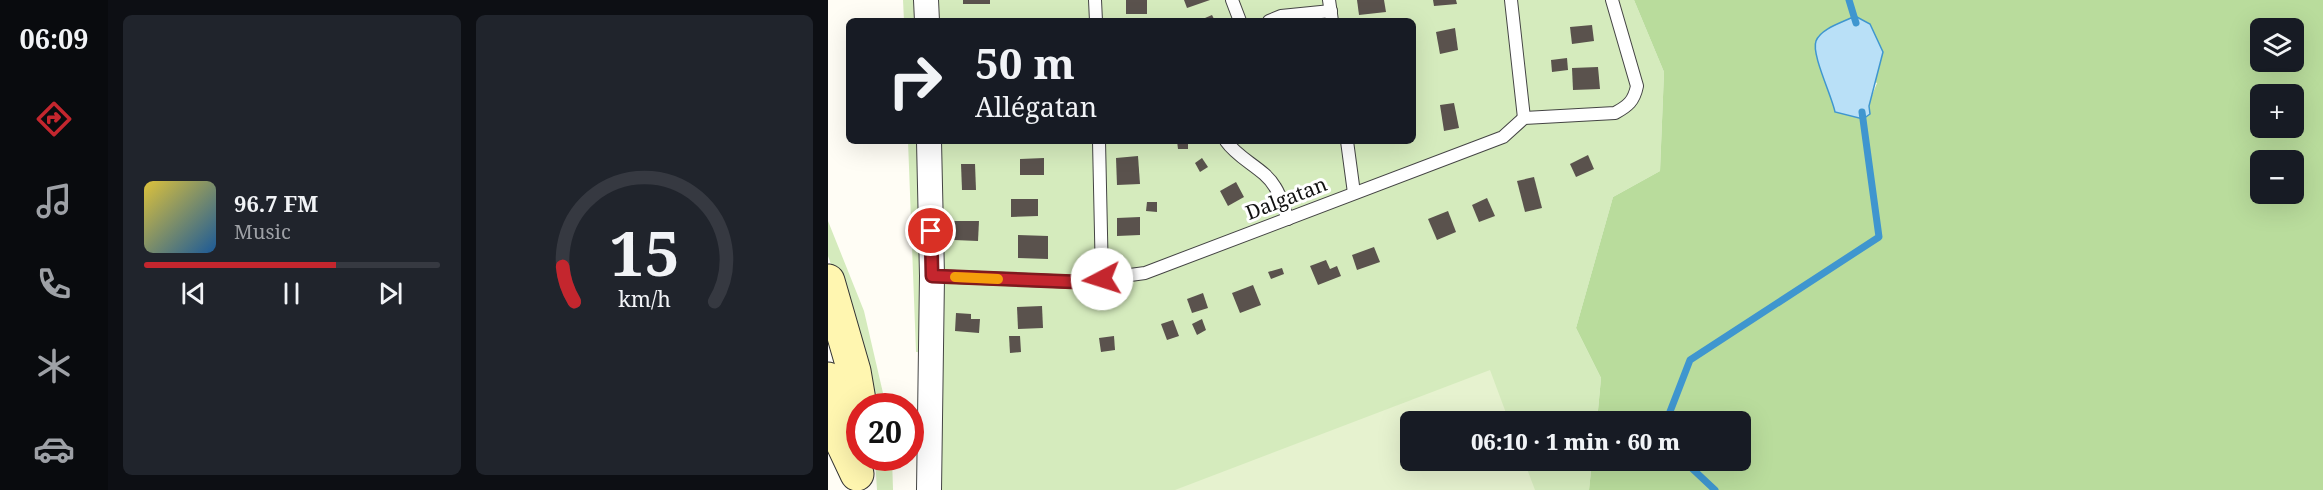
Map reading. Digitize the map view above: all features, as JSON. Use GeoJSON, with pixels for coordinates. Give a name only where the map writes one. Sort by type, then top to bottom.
{"type":"FeatureCollection","features":[{"type":"Feature","properties":{"kind":"main road"},"geometry":{"type":"LineString","coordinates":[[828,280],[854,370],[858,393]]}},
{"type":"Feature","properties":{"kind":"main road"},"geometry":{"type":"LineString","coordinates":[[828,379],[841,440],[858,474]]}},
{"type":"Feature","properties":{"kind":"street"},"geometry":{"type":"LineString","coordinates":[[926,0],[927,18]]}},
{"type":"Feature","properties":{"kind":"street"},"geometry":{"type":"LineString","coordinates":[[929,144],[932,276],[929,358],[929,490]]}},
{"type":"Feature","properties":{"kind":"lane"},"geometry":{"type":"LineString","coordinates":[[1095,0],[1096,18]]}},
{"type":"Feature","properties":{"kind":"lane"},"geometry":{"type":"LineString","coordinates":[[1232,0],[1239,18]]}},
{"type":"Feature","properties":{"kind":"lane"},"geometry":{"type":"LineString","coordinates":[[1511,0],[1524,118],[1615,113],[1627,107],[1635,98],[1637,86],[1632,60],[1612,0]]}},
{"type":"Feature","properties":{"kind":"lane"},"geometry":{"type":"LineString","coordinates":[[1276,18],[1330,11]]}},
{"type":"Feature","properties":{"kind":"lane","name":"Dalgatan"},"geometry":{"type":"LineString","coordinates":[[932,276],[1078,282],[1145,273],[1503,136],[1524,118]]}},
{"type":"Feature","properties":{"kind":"lane"},"geometry":{"type":"LineString","coordinates":[[1099,144],[1102,279]]}},
{"type":"Feature","properties":{"kind":"lane"},"geometry":{"type":"LineString","coordinates":[[1228,144],[1232,150],[1259,170],[1275,186],[1288,219]]}},
{"type":"Feature","properties":{"kind":"lane"},"geometry":{"type":"LineString","coordinates":[[1347,144],[1353,193]]}},
{"type":"Feature","properties":{"kind":"green space"},"geometry":{"type":"Polygon","coordinates":[[[903,0],[1634,0],[1664,72],[1660,171],[1613,197],[1576,328],[1601,378],[1598,411],[1400,411],[1400,471],[1591,471],[1589,490],[939,490],[937,353],[916,352],[908,144],[1416,144],[1416,18],[904,18],[903,0]]]}},
{"type":"Feature","properties":{"kind":"green space"},"geometry":{"type":"Polygon","coordinates":[[[1634,0],[2323,0],[2323,490],[1589,490],[1591,471],[1751,471],[1751,411],[1598,411],[1601,378],[1576,328],[1613,197],[1660,171],[1664,72],[1634,0]],[[1819,56],[1823,77],[1835,112],[1863,118],[1877,83],[1819,56]]]}},
{"type":"Feature","properties":{"kind":"green space"},"geometry":{"type":"Polygon","coordinates":[[[828,221],[864,311],[883,393],[867,393],[853,325],[828,256],[828,221]]]}},
{"type":"Feature","properties":{"kind":"green space"},"geometry":{"type":"Polygon","coordinates":[[[1490,370],[1505,411],[1400,411],[1400,471],[1528,471],[1535,490],[1175,490],[1490,370]]]}},
{"type":"Feature","properties":{"kind":"green space"},"geometry":{"type":"Polygon","coordinates":[[[876,471],[892,471],[893,490],[877,490],[876,471]]]}},
{"type":"Feature","properties":{"kind":"water"},"geometry":{"type":"Polygon","coordinates":[[[1855,16],[1870,24],[1883,52],[1869,106],[1870,114],[1863,119],[1835,112],[1815,47],[1816,41],[1823,32],[1855,16]]]}},
{"type":"Feature","properties":{"kind":"building"},"geometry":{"type":"Polygon","coordinates":[[[963,0],[990,0],[990,4],[963,4],[963,0]]]}},
{"type":"Feature","properties":{"kind":"building"},"geometry":{"type":"Polygon","coordinates":[[[1126,0],[1147,0],[1147,14],[1126,14],[1126,0]]]}},
{"type":"Feature","properties":{"kind":"building"},"geometry":{"type":"Polygon","coordinates":[[[1184,0],[1210,0],[1187,8],[1184,0]]]}},
{"type":"Feature","properties":{"kind":"building"},"geometry":{"type":"Polygon","coordinates":[[[1357,0],[1384,0],[1386,12],[1359,15],[1357,0]]]}},
{"type":"Feature","properties":{"kind":"building"},"geometry":{"type":"Polygon","coordinates":[[[1433,0],[1456,0],[1457,4],[1434,6],[1433,0]]]}},
{"type":"Feature","properties":{"kind":"building"},"geometry":{"type":"Polygon","coordinates":[[[1592,25],[1594,41],[1572,44],[1570,27],[1592,25]]]}},
{"type":"Feature","properties":{"kind":"building"},"geometry":{"type":"Polygon","coordinates":[[[1455,28],[1458,50],[1440,54],[1436,32],[1455,28]]]}},
{"type":"Feature","properties":{"kind":"building"},"geometry":{"type":"Polygon","coordinates":[[[1567,58],[1568,70],[1552,72],[1551,60],[1567,58]]]}},
{"type":"Feature","properties":{"kind":"building"},"geometry":{"type":"Polygon","coordinates":[[[1598,67],[1600,89],[1573,90],[1572,68],[1598,67]]]}},
{"type":"Feature","properties":{"kind":"building"},"geometry":{"type":"Polygon","coordinates":[[[1454,103],[1459,128],[1444,131],[1440,105],[1454,103]]]}},
{"type":"Feature","properties":{"kind":"building"},"geometry":{"type":"Polygon","coordinates":[[[1177,144],[1188,144],[1188,149],[1178,149],[1177,144]]]}},
{"type":"Feature","properties":{"kind":"building"},"geometry":{"type":"Polygon","coordinates":[[[1588,155],[1594,169],[1576,177],[1570,164],[1588,155]]]}},
{"type":"Feature","properties":{"kind":"building"},"geometry":{"type":"Polygon","coordinates":[[[1138,156],[1140,184],[1117,185],[1116,158],[1138,156]]]}},
{"type":"Feature","properties":{"kind":"building"},"geometry":{"type":"Polygon","coordinates":[[[1044,158],[1044,175],[1020,175],[1020,159],[1044,158]]]}},
{"type":"Feature","properties":{"kind":"building"},"geometry":{"type":"Polygon","coordinates":[[[1202,158],[1208,167],[1200,172],[1195,163],[1202,158]]]}},
{"type":"Feature","properties":{"kind":"building"},"geometry":{"type":"Polygon","coordinates":[[[961,164],[975,164],[976,190],[962,190],[961,164]]]}},
{"type":"Feature","properties":{"kind":"building"},"geometry":{"type":"Polygon","coordinates":[[[1534,177],[1542,208],[1525,212],[1517,181],[1534,177]]]}},
{"type":"Feature","properties":{"kind":"building"},"geometry":{"type":"Polygon","coordinates":[[[1236,182],[1244,197],[1228,206],[1220,191],[1236,182]]]}},
{"type":"Feature","properties":{"kind":"building"},"geometry":{"type":"Polygon","coordinates":[[[1487,198],[1495,216],[1479,222],[1472,205],[1487,198]]]}},
{"type":"Feature","properties":{"kind":"building"},"geometry":{"type":"Polygon","coordinates":[[[1011,199],[1038,199],[1038,216],[1011,217],[1011,199]]]}},
{"type":"Feature","properties":{"kind":"building"},"geometry":{"type":"Polygon","coordinates":[[[1147,202],[1157,202],[1157,212],[1146,211],[1147,202]]]}},
{"type":"Feature","properties":{"kind":"building"},"geometry":{"type":"Polygon","coordinates":[[[1448,211],[1456,232],[1437,240],[1428,219],[1448,211]]]}},
{"type":"Feature","properties":{"kind":"building"},"geometry":{"type":"Polygon","coordinates":[[[1140,217],[1140,235],[1117,236],[1117,218],[1140,217]]]}},
{"type":"Feature","properties":{"kind":"building"},"geometry":{"type":"Polygon","coordinates":[[[954,221],[979,221],[978,241],[954,240],[954,221]]]}},
{"type":"Feature","properties":{"kind":"building"},"geometry":{"type":"Polygon","coordinates":[[[1018,235],[1048,236],[1048,259],[1018,258],[1018,235]]]}},
{"type":"Feature","properties":{"kind":"building"},"geometry":{"type":"Polygon","coordinates":[[[1374,247],[1380,262],[1357,270],[1352,255],[1374,247]]]}},
{"type":"Feature","properties":{"kind":"building"},"geometry":{"type":"Polygon","coordinates":[[[1326,260],[1330,269],[1337,266],[1341,276],[1318,285],[1310,266],[1326,260]]]}},
{"type":"Feature","properties":{"kind":"building"},"geometry":{"type":"Polygon","coordinates":[[[1282,268],[1284,274],[1271,279],[1268,272],[1282,268]]]}},
{"type":"Feature","properties":{"kind":"building"},"geometry":{"type":"Polygon","coordinates":[[[1253,285],[1261,305],[1240,313],[1232,293],[1253,285]]]}},
{"type":"Feature","properties":{"kind":"building"},"geometry":{"type":"Polygon","coordinates":[[[1203,293],[1208,308],[1192,313],[1187,299],[1203,293]]]}},
{"type":"Feature","properties":{"kind":"building"},"geometry":{"type":"Polygon","coordinates":[[[1042,306],[1043,328],[1018,329],[1017,307],[1042,306]]]}},
{"type":"Feature","properties":{"kind":"building"},"geometry":{"type":"Polygon","coordinates":[[[956,313],[971,314],[971,319],[980,319],[979,333],[955,331],[956,313]]]}},
{"type":"Feature","properties":{"kind":"building"},"geometry":{"type":"Polygon","coordinates":[[[1202,319],[1206,330],[1197,335],[1192,324],[1202,319]]]}},
{"type":"Feature","properties":{"kind":"building"},"geometry":{"type":"Polygon","coordinates":[[[1173,320],[1179,336],[1167,340],[1161,324],[1173,320]]]}},
{"type":"Feature","properties":{"kind":"building"},"geometry":{"type":"Polygon","coordinates":[[[1009,336],[1020,336],[1021,352],[1010,353],[1009,336]]]}},
{"type":"Feature","properties":{"kind":"building"},"geometry":{"type":"Polygon","coordinates":[[[1114,336],[1115,350],[1101,352],[1099,338],[1114,336]]]}},
{"type":"Feature","properties":{"kind":"waterway"},"geometry":{"type":"LineString","coordinates":[[1849,0],[1856,23]]}},
{"type":"Feature","properties":{"kind":"waterway"},"geometry":{"type":"LineString","coordinates":[[1670,411],[1690,360],[1879,237],[1862,112]]}},
{"type":"Feature","properties":{"kind":"waterway"},"geometry":{"type":"LineString","coordinates":[[1695,471],[1715,490]]}},
{"type":"Feature","properties":{"kind":"slow traffic"},"geometry":{"type":"LineString","coordinates":[[955,277],[998,279]]}},
{"type":"Feature","properties":{"kind":"route"},"geometry":{"type":"LineString","coordinates":[[931,231],[932,276],[1078,282],[1102,279]]}}]}
